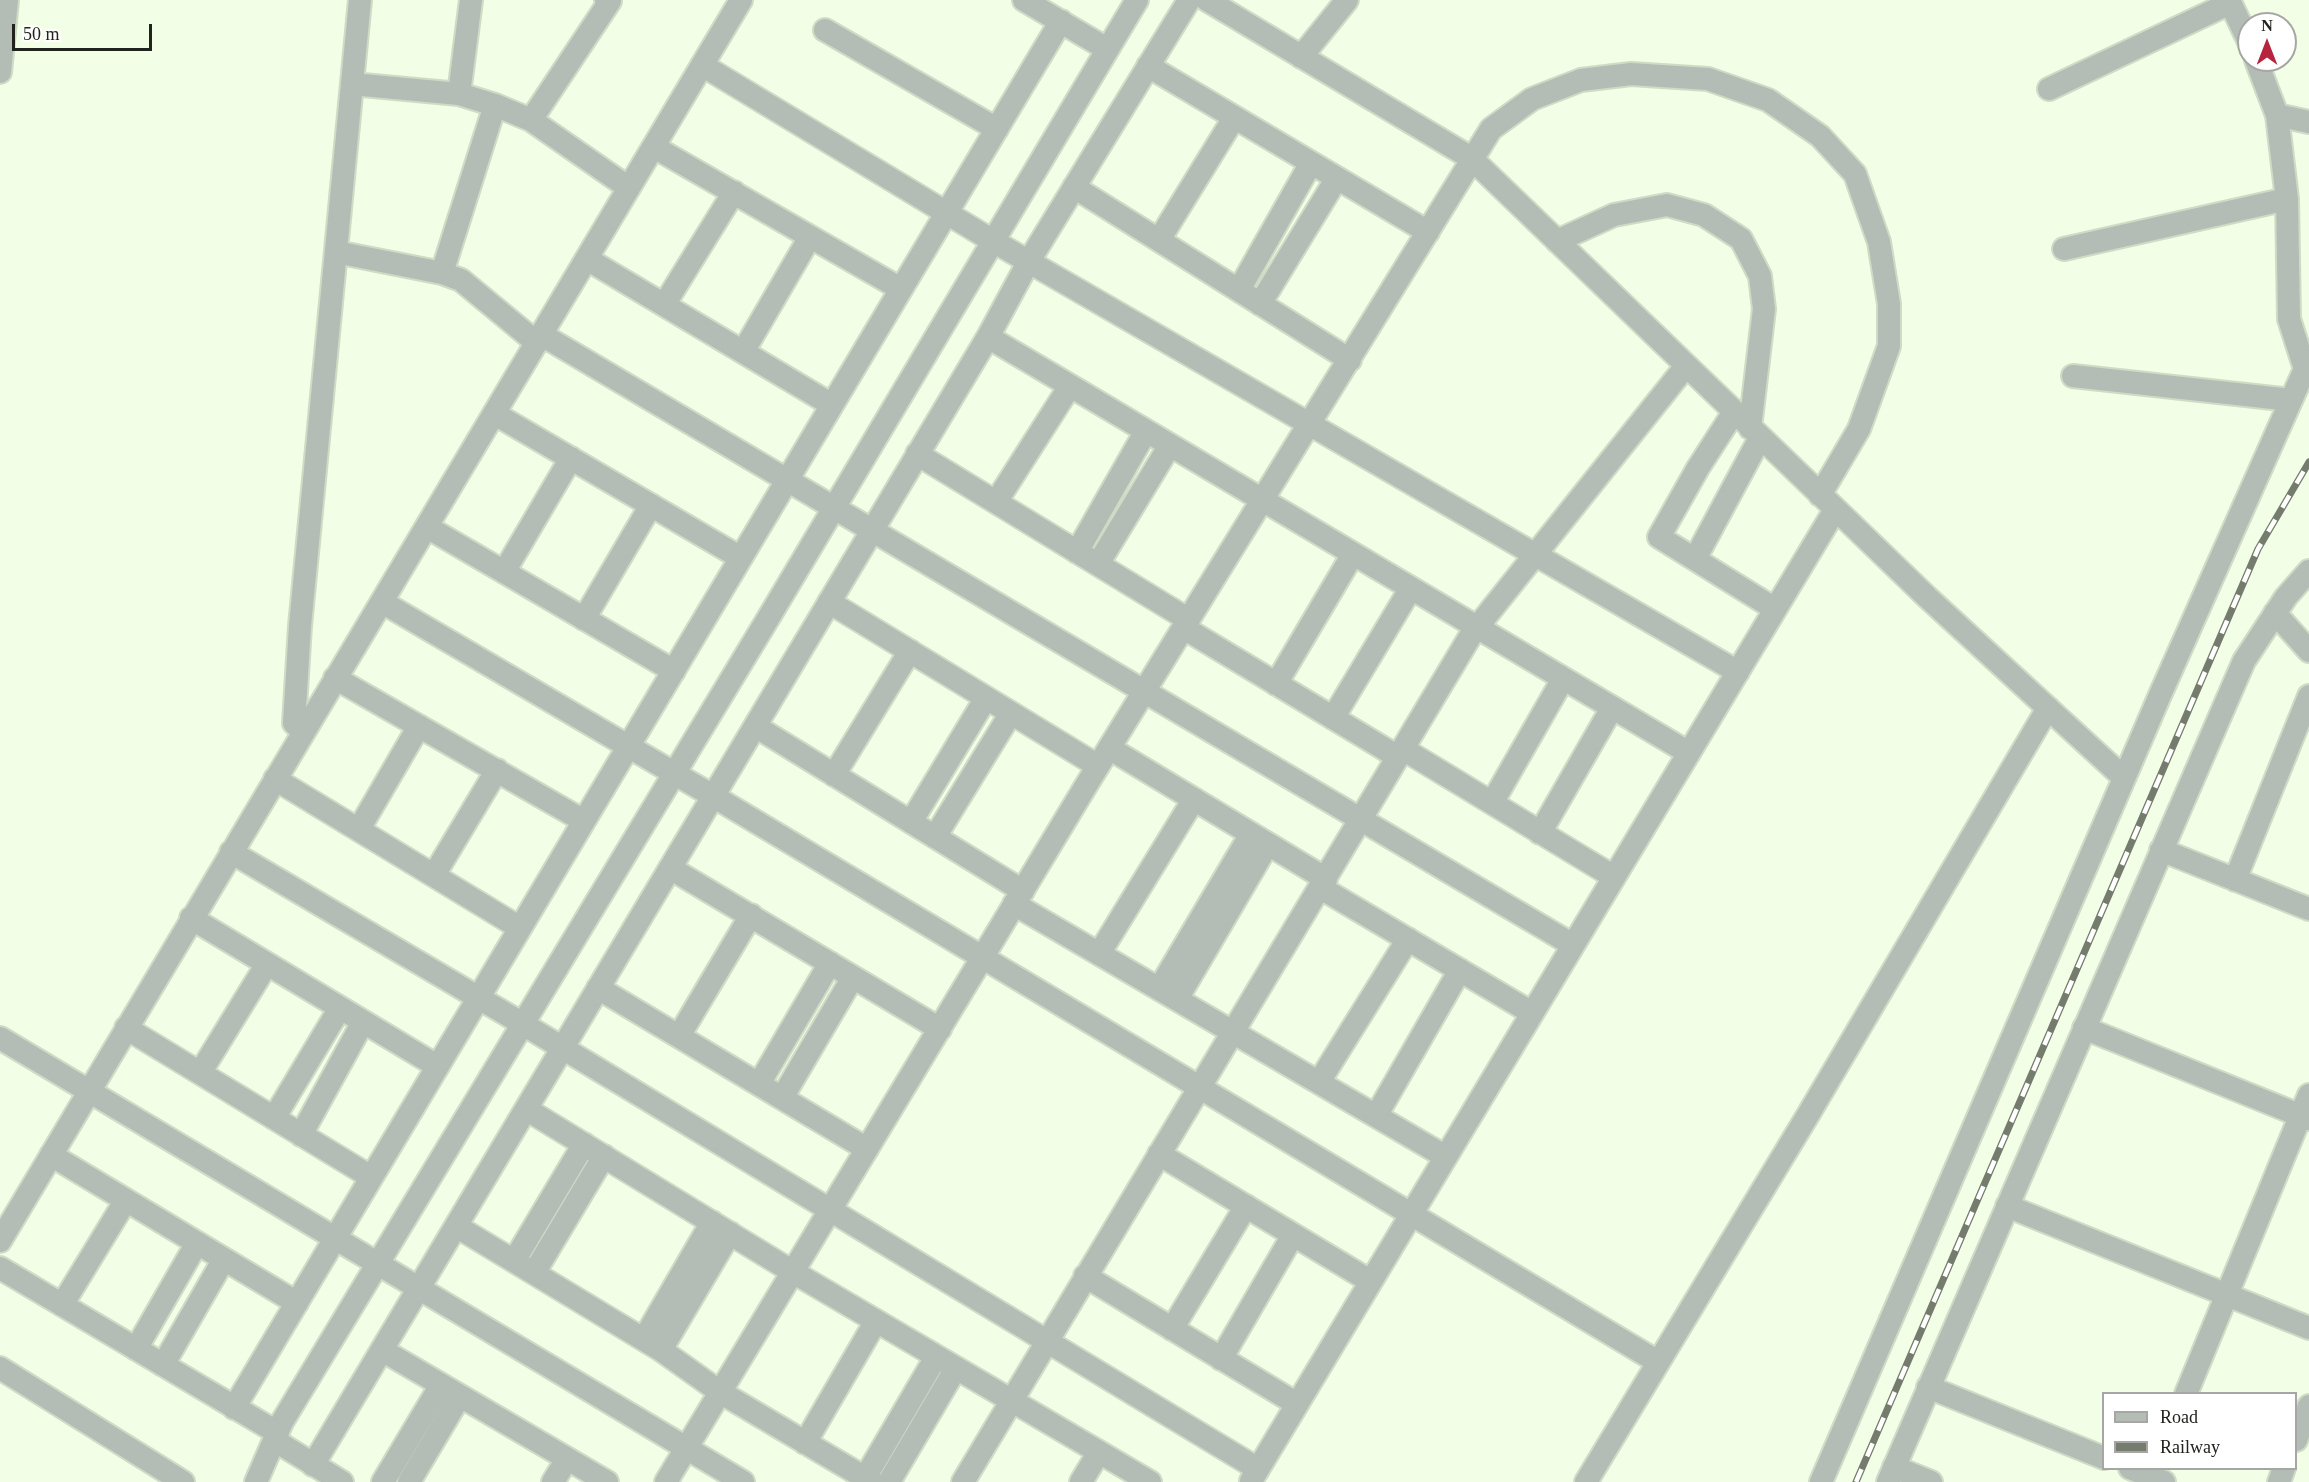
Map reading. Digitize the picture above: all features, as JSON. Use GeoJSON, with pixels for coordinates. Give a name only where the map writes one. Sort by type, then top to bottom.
{"type":"FeatureCollection","features":[{"type":"Feature","properties":{"kind":"street"},"geometry":{"type":"LineString","coordinates":[[0,72],[7,0]]}},
{"type":"Feature","properties":{"kind":"street"},"geometry":{"type":"LineString","coordinates":[[303,732],[294,723],[300,626],[360,0]]}},
{"type":"Feature","properties":{"kind":"street"},"geometry":{"type":"LineString","coordinates":[[459,94],[471,0]]}},
{"type":"Feature","properties":{"kind":"street"},"geometry":{"type":"LineString","coordinates":[[531,120],[610,1],[606,0]]}},
{"type":"Feature","properties":{"kind":"street"},"geometry":{"type":"LineString","coordinates":[[0,1240],[741,0]]}},
{"type":"Feature","properties":{"kind":"street"},"geometry":{"type":"LineString","coordinates":[[1024,0],[1107,49]]}},
{"type":"Feature","properties":{"kind":"street"},"geometry":{"type":"LineString","coordinates":[[256,1482],[276,1436],[1137,0]]}},
{"type":"Feature","properties":{"kind":"street"},"geometry":{"type":"LineString","coordinates":[[313,1465],[988,337],[1029,261],[1189,0]]}},
{"type":"Feature","properties":{"kind":"street"},"geometry":{"type":"LineString","coordinates":[[1207,0],[1471,158],[1755,433],[2124,778]]}},
{"type":"Feature","properties":{"kind":"street"},"geometry":{"type":"LineString","coordinates":[[1302,57],[1347,0]]}},
{"type":"Feature","properties":{"kind":"street"},"geometry":{"type":"LineString","coordinates":[[2049,89],[2229,2],[2237,18]]}},
{"type":"Feature","properties":{"kind":"street"},"geometry":{"type":"LineString","coordinates":[[234,1408],[1061,21]]}},
{"type":"Feature","properties":{"kind":"street"},"geometry":{"type":"LineString","coordinates":[[825,30],[997,129]]}},
{"type":"Feature","properties":{"kind":"street"},"geometry":{"type":"LineString","coordinates":[[702,65],[993,241],[1738,672]]}},
{"type":"Feature","properties":{"kind":"street"},"geometry":{"type":"LineString","coordinates":[[1148,66],[1428,232]]}},
{"type":"Feature","properties":{"kind":"street"},"geometry":{"type":"LineString","coordinates":[[1821,1482],[2124,778],[2307,365],[2289,320],[2287,199],[2277,115],[2261,72]]}},
{"type":"Feature","properties":{"kind":"street"},"geometry":{"type":"LineString","coordinates":[[231,852],[523,1024],[562,1048],[830,1210],[1047,1341],[1254,1475],[1776,609],[1828,502],[1859,429],[1889,346],[1889,304],[1879,242],[1855,174],[1820,136],[1768,100],[1708,79],[1631,74],[1581,80],[1532,99],[1491,129],[1471,158],[1350,360],[1018,897],[940,1029],[830,1210],[666,1482]]}},
{"type":"Feature","properties":{"kind":"street"},"geometry":{"type":"LineString","coordinates":[[352,84],[459,94],[495,105],[531,120],[629,188]]}},
{"type":"Feature","properties":{"kind":"street"},"geometry":{"type":"LineString","coordinates":[[442,273],[495,105]]}},
{"type":"Feature","properties":{"kind":"street"},"geometry":{"type":"LineString","coordinates":[[2277,115],[2309,122]]}},
{"type":"Feature","properties":{"kind":"street"},"geometry":{"type":"LineString","coordinates":[[1159,240],[1234,118]]}},
{"type":"Feature","properties":{"kind":"street"},"geometry":{"type":"LineString","coordinates":[[654,147],[901,289]]}},
{"type":"Feature","properties":{"kind":"street"},"geometry":{"type":"LineString","coordinates":[[1239,290],[1311,163]]}},
{"type":"Feature","properties":{"kind":"street"},"geometry":{"type":"LineString","coordinates":[[1260,304],[1337,178]]}},
{"type":"Feature","properties":{"kind":"street"},"geometry":{"type":"LineString","coordinates":[[1074,187],[1350,360]]}},
{"type":"Feature","properties":{"kind":"street"},"geometry":{"type":"LineString","coordinates":[[664,305],[734,192]]}},
{"type":"Feature","properties":{"kind":"street"},"geometry":{"type":"LineString","coordinates":[[2064,249],[2287,199]]}},
{"type":"Feature","properties":{"kind":"street"},"geometry":{"type":"LineString","coordinates":[[1557,241],[1614,215],[1667,205],[1704,215],[1741,239],[1760,276],[1764,309],[1755,433],[1695,559]]}},
{"type":"Feature","properties":{"kind":"street"},"geometry":{"type":"LineString","coordinates":[[743,352],[810,237]]}},
{"type":"Feature","properties":{"kind":"street"},"geometry":{"type":"LineString","coordinates":[[336,252],[442,273],[461,280],[540,339],[788,479],[1573,945]]}},
{"type":"Feature","properties":{"kind":"street"},"geometry":{"type":"LineString","coordinates":[[587,259],[832,405]]}},
{"type":"Feature","properties":{"kind":"street"},"geometry":{"type":"LineString","coordinates":[[988,337],[1689,753]]}},
{"type":"Feature","properties":{"kind":"street"},"geometry":{"type":"LineString","coordinates":[[963,1482],[1477,627],[1686,366]]}},
{"type":"Feature","properties":{"kind":"street"},"geometry":{"type":"LineString","coordinates":[[2073,376],[2291,400]]}},
{"type":"Feature","properties":{"kind":"street"},"geometry":{"type":"LineString","coordinates":[[996,502],[1070,386]]}},
{"type":"Feature","properties":{"kind":"street"},"geometry":{"type":"LineString","coordinates":[[1734,412],[1698,468],[1659,537],[1776,609]]}},
{"type":"Feature","properties":{"kind":"street"},"geometry":{"type":"LineString","coordinates":[[495,414],[741,558]]}},
{"type":"Feature","properties":{"kind":"street"},"geometry":{"type":"LineString","coordinates":[[1077,552],[1146,431]]}},
{"type":"Feature","properties":{"kind":"street"},"geometry":{"type":"LineString","coordinates":[[1098,564],[1170,445]]}},
{"type":"Feature","properties":{"kind":"street"},"geometry":{"type":"LineString","coordinates":[[917,454],[1098,564],[1276,684],[1333,718],[1492,803],[1614,877]]}},
{"type":"Feature","properties":{"kind":"street"},"geometry":{"type":"LineString","coordinates":[[504,572],[571,458]]}},
{"type":"Feature","properties":{"kind":"street"},"geometry":{"type":"LineString","coordinates":[[584,619],[651,505]]}},
{"type":"Feature","properties":{"kind":"street"},"geometry":{"type":"LineString","coordinates":[[427,527],[674,670]]}},
{"type":"Feature","properties":{"kind":"street"},"geometry":{"type":"LineString","coordinates":[[1276,684],[1353,554]]}},
{"type":"Feature","properties":{"kind":"street"},"geometry":{"type":"LineString","coordinates":[[1931,1482],[1891,1474],[2244,661],[2286,597],[2309,571]]}},
{"type":"Feature","properties":{"kind":"street"},"geometry":{"type":"LineString","coordinates":[[1333,718],[1411,588]]}},
{"type":"Feature","properties":{"kind":"street"},"geometry":{"type":"LineString","coordinates":[[382,602],[675,773],[1658,1362]]}},
{"type":"Feature","properties":{"kind":"street"},"geometry":{"type":"LineString","coordinates":[[829,602],[1011,713],[1194,799],[1259,839],[1408,939],[1532,1013]]}},
{"type":"Feature","properties":{"kind":"street"},"geometry":{"type":"LineString","coordinates":[[2275,613],[2309,651]]}},
{"type":"Feature","properties":{"kind":"street"},"geometry":{"type":"LineString","coordinates":[[834,775],[910,651]]}},
{"type":"Feature","properties":{"kind":"street"},"geometry":{"type":"LineString","coordinates":[[335,678],[584,821]]}},
{"type":"Feature","properties":{"kind":"street"},"geometry":{"type":"LineString","coordinates":[[1492,803],[1563,679]]}},
{"type":"Feature","properties":{"kind":"street"},"geometry":{"type":"LineString","coordinates":[[2235,880],[2309,696]]}},
{"type":"Feature","properties":{"kind":"street"},"geometry":{"type":"LineString","coordinates":[[911,822],[986,698]]}},
{"type":"Feature","properties":{"kind":"street"},"geometry":{"type":"LineString","coordinates":[[1540,833],[1612,708]]}},
{"type":"Feature","properties":{"kind":"street"},"geometry":{"type":"LineString","coordinates":[[1586,1482],[1808,1115],[2048,708]]}},
{"type":"Feature","properties":{"kind":"street"},"geometry":{"type":"LineString","coordinates":[[935,837],[1011,713]]}},
{"type":"Feature","properties":{"kind":"street"},"geometry":{"type":"LineString","coordinates":[[359,830],[419,726]]}},
{"type":"Feature","properties":{"kind":"street"},"geometry":{"type":"LineString","coordinates":[[755,726],[935,837],[1099,954],[1446,1157]]}},
{"type":"Feature","properties":{"kind":"street"},"geometry":{"type":"LineString","coordinates":[[434,875],[496,771]]}},
{"type":"Feature","properties":{"kind":"street"},"geometry":{"type":"LineString","coordinates":[[275,778],[520,928]]}},
{"type":"Feature","properties":{"kind":"street"},"geometry":{"type":"LineString","coordinates":[[1099,954],[1194,799]]}},
{"type":"Feature","properties":{"kind":"street"},"geometry":{"type":"LineString","coordinates":[[1168,994],[1259,839]]}},
{"type":"Feature","properties":{"kind":"street"},"geometry":{"type":"LineString","coordinates":[[2161,850],[2309,909]]}},
{"type":"Feature","properties":{"kind":"street"},"geometry":{"type":"LineString","coordinates":[[670,868],[940,1029]]}},
{"type":"Feature","properties":{"kind":"street"},"geometry":{"type":"LineString","coordinates":[[679,1036],[751,915]]}},
{"type":"Feature","properties":{"kind":"street"},"geometry":{"type":"LineString","coordinates":[[191,918],[437,1066]]}},
{"type":"Feature","properties":{"kind":"street"},"geometry":{"type":"LineString","coordinates":[[1319,1082],[1408,939]]}},
{"type":"Feature","properties":{"kind":"street"},"geometry":{"type":"LineString","coordinates":[[759,1084],[830,963]]}},
{"type":"Feature","properties":{"kind":"street"},"geometry":{"type":"LineString","coordinates":[[200,1073],[267,964]]}},
{"type":"Feature","properties":{"kind":"street"},"geometry":{"type":"LineString","coordinates":[[1376,1116],[1460,970]]}},
{"type":"Feature","properties":{"kind":"street"},"geometry":{"type":"LineString","coordinates":[[782,1098],[853,977]]}},
{"type":"Feature","properties":{"kind":"street"},"geometry":{"type":"LineString","coordinates":[[598,988],[867,1149]]}},
{"type":"Feature","properties":{"kind":"street"},"geometry":{"type":"LineString","coordinates":[[274,1118],[340,1008]]}},
{"type":"Feature","properties":{"kind":"street"},"geometry":{"type":"LineString","coordinates":[[301,1135],[363,1022]]}},
{"type":"Feature","properties":{"kind":"street"},"geometry":{"type":"LineString","coordinates":[[126,1028],[371,1178]]}},
{"type":"Feature","properties":{"kind":"street"},"geometry":{"type":"LineString","coordinates":[[2084,1028],[2306,1110],[2187,1392]]}},
{"type":"Feature","properties":{"kind":"street"},"geometry":{"type":"LineString","coordinates":[[0,1038],[743,1482]]}},
{"type":"Feature","properties":{"kind":"street"},"geometry":{"type":"LineString","coordinates":[[526,1108],[793,1272],[1150,1482]]}},
{"type":"Feature","properties":{"kind":"street"},"geometry":{"type":"LineString","coordinates":[[514,1261],[584,1144]]}},
{"type":"Feature","properties":{"kind":"street"},"geometry":{"type":"LineString","coordinates":[[51,1155],[297,1303]]}},
{"type":"Feature","properties":{"kind":"street"},"geometry":{"type":"LineString","coordinates":[[1159,1155],[1370,1281]]}},
{"type":"Feature","properties":{"kind":"street"},"geometry":{"type":"LineString","coordinates":[[534,1273],[604,1156]]}},
{"type":"Feature","properties":{"kind":"street"},"geometry":{"type":"LineString","coordinates":[[62,1305],[126,1200]]}},
{"type":"Feature","properties":{"kind":"street"},"geometry":{"type":"LineString","coordinates":[[1172,1329],[1246,1206]]}},
{"type":"Feature","properties":{"kind":"street"},"geometry":{"type":"LineString","coordinates":[[2007,1206],[2309,1328]]}},
{"type":"Feature","properties":{"kind":"street"},"geometry":{"type":"LineString","coordinates":[[456,1226],[653,1345],[720,1392],[869,1480],[936,1357]]}},
{"type":"Feature","properties":{"kind":"street"},"geometry":{"type":"LineString","coordinates":[[653,1345],[721,1228]]}},
{"type":"Feature","properties":{"kind":"street"},"geometry":{"type":"LineString","coordinates":[[1221,1359],[1293,1235]]}},
{"type":"Feature","properties":{"kind":"street"},"geometry":{"type":"LineString","coordinates":[[136,1349],[197,1243]]}},
{"type":"Feature","properties":{"kind":"street"},"geometry":{"type":"LineString","coordinates":[[163,1365],[224,1259]]}},
{"type":"Feature","properties":{"kind":"street"},"geometry":{"type":"LineString","coordinates":[[0,1268],[234,1408],[276,1436],[313,1465],[342,1482]]}},
{"type":"Feature","properties":{"kind":"street"},"geometry":{"type":"LineString","coordinates":[[1085,1276],[1297,1404]]}},
{"type":"Feature","properties":{"kind":"street"},"geometry":{"type":"LineString","coordinates":[[805,1443],[876,1321]]}},
{"type":"Feature","properties":{"kind":"street"},"geometry":{"type":"LineString","coordinates":[[382,1350],[460,1396],[574,1469],[607,1482]]}},
{"type":"Feature","properties":{"kind":"street"},"geometry":{"type":"LineString","coordinates":[[0,1368],[183,1482]]}},
{"type":"Feature","properties":{"kind":"street"},"geometry":{"type":"LineString","coordinates":[[889,1482],[956,1368]]}},
{"type":"Feature","properties":{"kind":"street"},"geometry":{"type":"LineString","coordinates":[[383,1482],[441,1385]]}},
{"type":"Feature","properties":{"kind":"street"},"geometry":{"type":"LineString","coordinates":[[1928,1387],[2102,1458]]}},
{"type":"Feature","properties":{"kind":"street"},"geometry":{"type":"LineString","coordinates":[[409,1482],[460,1396]]}},
{"type":"Feature","properties":{"kind":"street"},"geometry":{"type":"LineString","coordinates":[[2297,1435],[2309,1406]]}},
{"type":"Feature","properties":{"kind":"street"},"geometry":{"type":"LineString","coordinates":[[1081,1482],[1099,1452]]}},
{"type":"Feature","properties":{"kind":"street"},"geometry":{"type":"LineString","coordinates":[[554,1482],[574,1469]]}},
{"type":"Feature","properties":{"kind":"street"},"geometry":{"type":"LineString","coordinates":[[2136,1470],[2156,1476]]}},
{"type":"Feature","properties":{"kind":"railway"},"geometry":{"type":"LineString","coordinates":[[1856,1482],[2258,549],[2309,462]]}}]}
